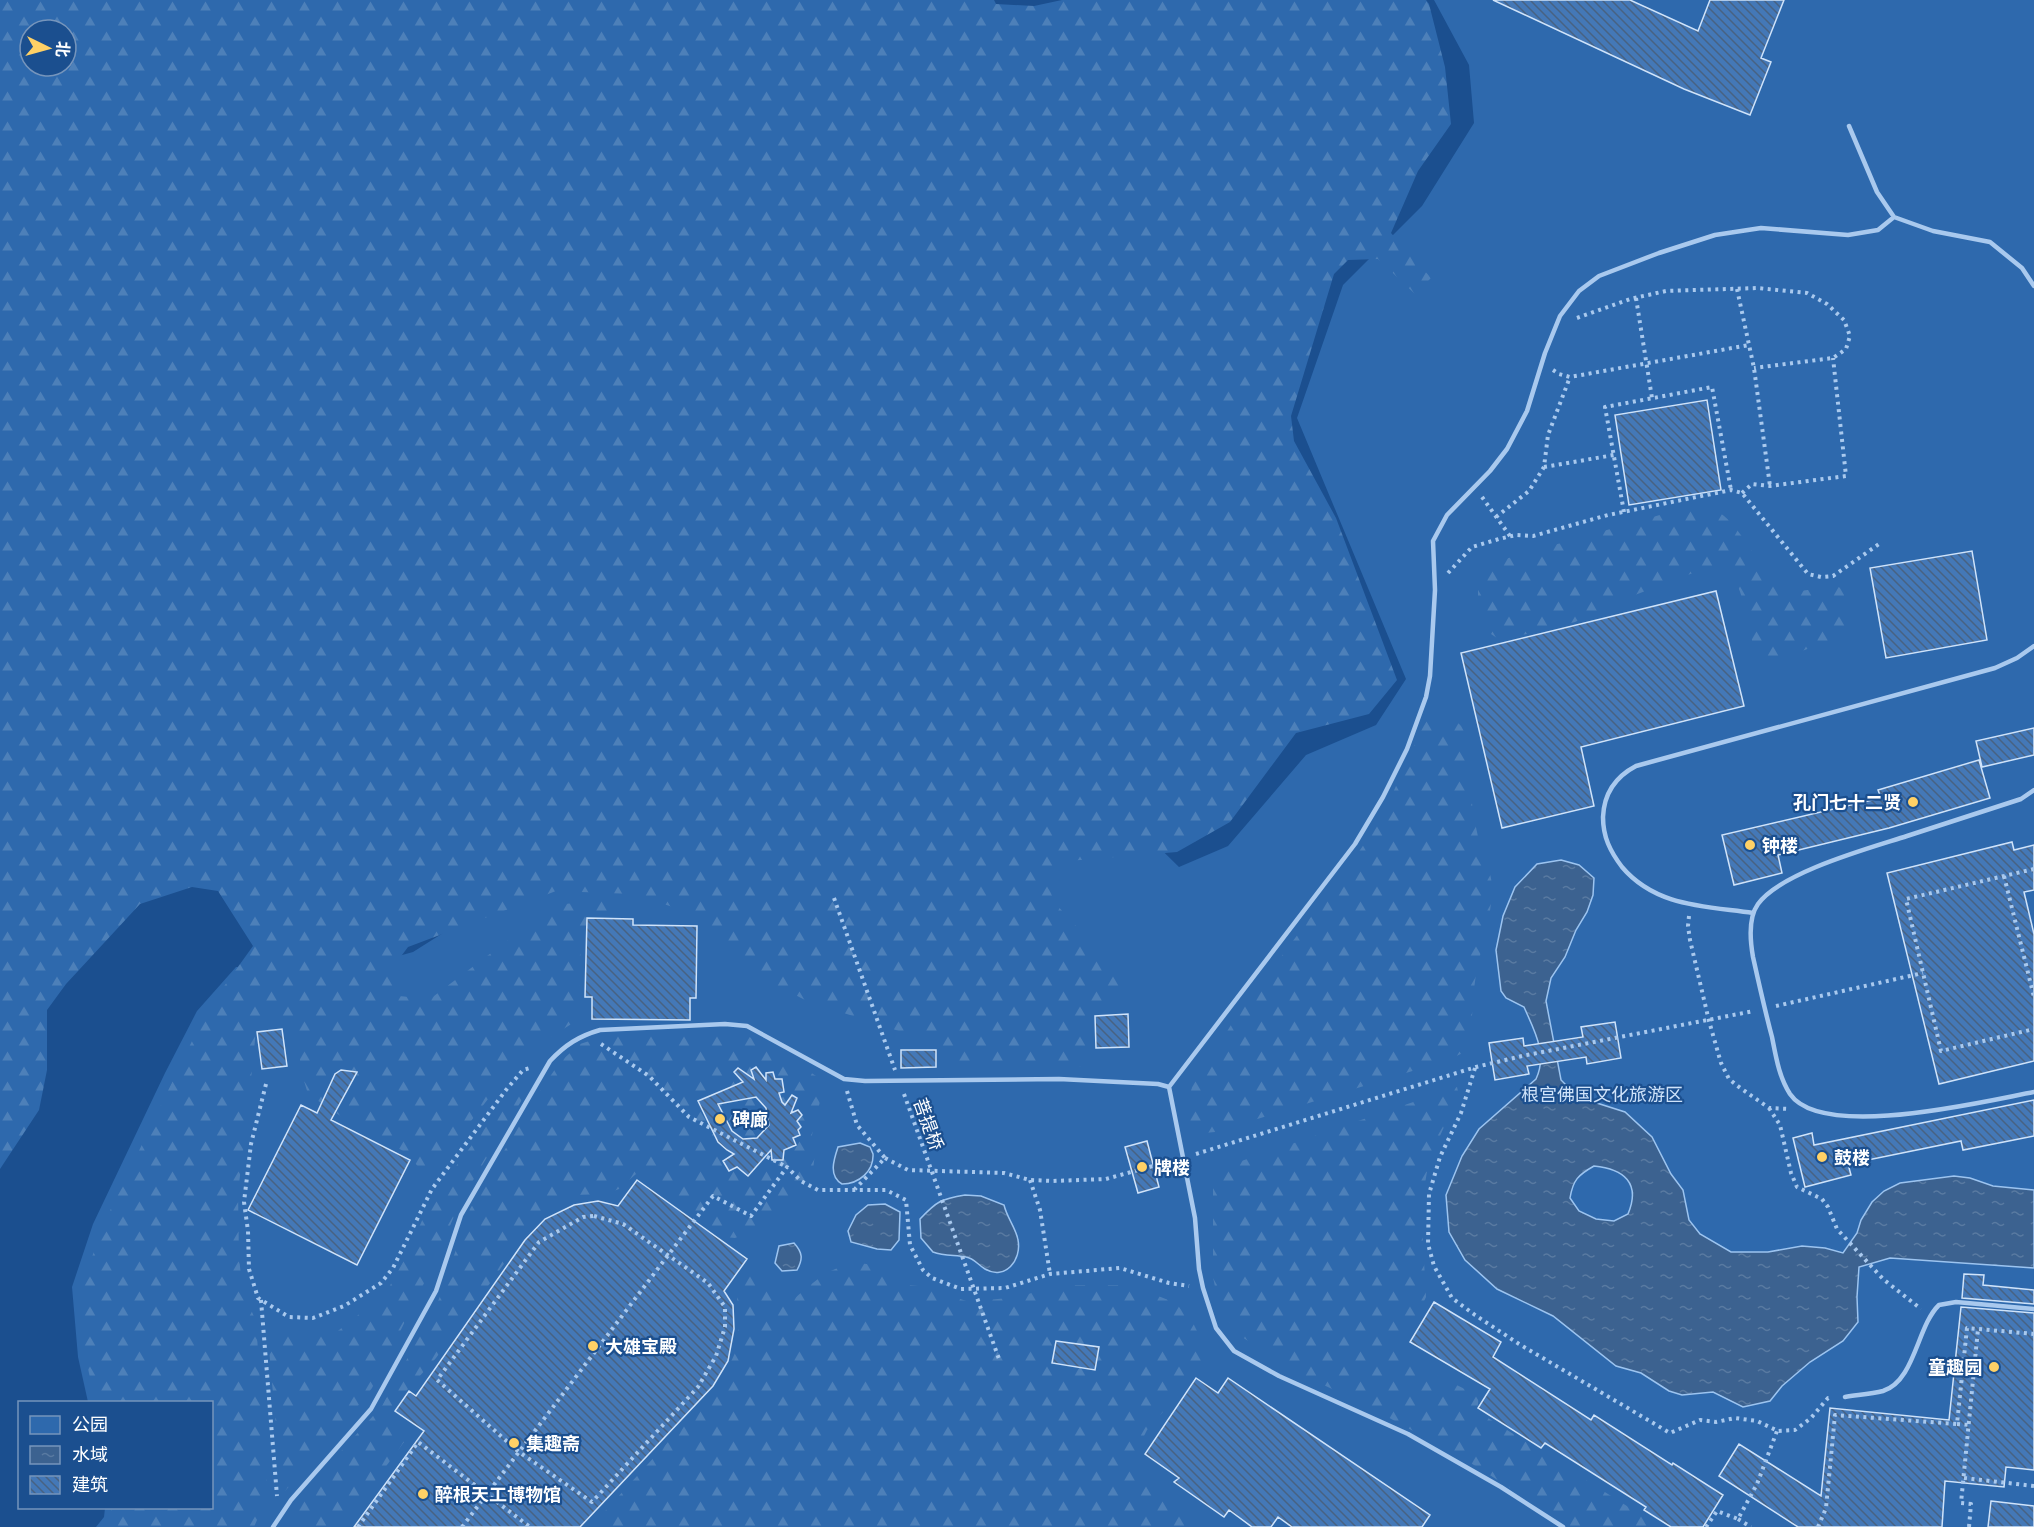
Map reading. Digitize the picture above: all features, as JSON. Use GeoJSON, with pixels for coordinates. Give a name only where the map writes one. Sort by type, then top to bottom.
{"type":"FeatureCollection","features":[{"type":"Feature","properties":{"kind":"lane"},"geometry":{"type":"LineString","coordinates":[[1849,126],[1877,192],[1894,217],[1933,231],[1990,242],[2022,268],[2034,286]]}},
{"type":"Feature","properties":{"kind":"lane"},"geometry":{"type":"LineString","coordinates":[[1169,1087],[1355,844],[1383,797],[1407,749],[1426,697],[1430,676],[1435,590],[1432,541],[1447,515],[1507,449],[1527,411],[1542,362],[1560,316],[1579,291],[1599,276],[1714,235],[1761,228],[1848,235],[1878,230],[1894,217]]}},
{"type":"Feature","properties":{"kind":"lane"},"geometry":{"type":"LineString","coordinates":[[1753,913],[1677,902],[1654,894],[1628,874],[1606,842],[1603,818],[1604,802],[1609,790],[1621,775],[1635,766],[1995,668],[2017,658],[2034,646]]}},
{"type":"Feature","properties":{"kind":"lane"},"geometry":{"type":"LineString","coordinates":[[2034,790],[2021,799],[1825,863],[1771,891],[1762,899],[1753,913],[1751,938],[1753,957],[1781,1075],[1791,1095],[1803,1106],[1833,1114],[1881,1116],[1906,1114],[2034,1092]]}},
{"type":"Feature","properties":{"kind":"lane"},"geometry":{"type":"LineString","coordinates":[[273,1527],[291,1500],[371,1409],[436,1291],[460,1215],[549,1062],[565,1045],[586,1034],[600,1030],[725,1024],[747,1026],[844,1079],[865,1081],[1059,1079],[1158,1084],[1169,1087]]}},
{"type":"Feature","properties":{"kind":"lane"},"geometry":{"type":"LineString","coordinates":[[1169,1087],[1181,1158],[1195,1218],[1199,1269],[1203,1288],[1216,1328],[1234,1351],[1279,1376],[1408,1434],[1501,1487],[1563,1527]]}},
{"type":"Feature","properties":{"kind":"lane"},"geometry":{"type":"LineString","coordinates":[[1845,1397],[1883,1391],[1894,1384],[1908,1367],[1930,1316],[1939,1305],[1956,1302],[2034,1309]]}},
{"type":"Feature","properties":{"kind":"path"},"geometry":{"type":"LineString","coordinates":[[1557,325],[1636,298],[1666,291],[1757,288],[1807,293],[1827,304],[1844,320],[1850,336],[1846,348],[1833,358],[1754,368]]}},
{"type":"Feature","properties":{"kind":"path"},"geometry":{"type":"LineString","coordinates":[[1737,289],[1754,368],[1770,486]]}},
{"type":"Feature","properties":{"kind":"path"},"geometry":{"type":"LineString","coordinates":[[1636,298],[1653,398]]}},
{"type":"Feature","properties":{"kind":"path"},"geometry":{"type":"LineString","coordinates":[[1542,362],[1559,374],[1570,377],[1749,345]]}},
{"type":"Feature","properties":{"kind":"path"},"geometry":{"type":"LineString","coordinates":[[1742,493],[1752,484],[1770,486],[1846,476],[1833,358]]}},
{"type":"Feature","properties":{"kind":"path"},"geometry":{"type":"LineString","coordinates":[[1496,517],[1529,491],[1544,467],[1548,435],[1570,377]]}},
{"type":"Feature","properties":{"kind":"path"},"geometry":{"type":"LineString","coordinates":[[1624,512],[1605,407],[1712,387],[1731,490]]}},
{"type":"Feature","properties":{"kind":"path"},"geometry":{"type":"LineString","coordinates":[[1544,467],[1614,455]]}},
{"type":"Feature","properties":{"kind":"path"},"geometry":{"type":"LineString","coordinates":[[1474,487],[1510,536]]}},
{"type":"Feature","properties":{"kind":"path"},"geometry":{"type":"LineString","coordinates":[[1435,590],[1453,566],[1472,547],[1510,536],[1533,536],[1624,512],[1731,490],[1742,493],[1808,574],[1821,577],[1833,576],[1882,542]]}},
{"type":"Feature","properties":{"kind":"path"},"geometry":{"type":"LineString","coordinates":[[2034,869],[1906,899],[1941,1051],[2034,1029]]}},
{"type":"Feature","properties":{"kind":"path"},"geometry":{"type":"LineString","coordinates":[[2004,876],[2034,997]]}},
{"type":"Feature","properties":{"kind":"path","name":"菩提桥"},"geometry":{"type":"LineString","coordinates":[[834,898],[898,1078]]}},
{"type":"Feature","properties":{"kind":"path"},"geometry":{"type":"LineString","coordinates":[[1691,904],[1688,926],[1690,940],[1721,1063],[1730,1079],[1738,1088],[1769,1108],[1780,1125],[1791,1173],[1797,1187],[1822,1199],[1837,1228],[1883,1279],[1930,1316]]}},
{"type":"Feature","properties":{"kind":"path"},"geometry":{"type":"LineString","coordinates":[[586,1034],[649,1076],[689,1117],[788,1167],[801,1181],[818,1190],[886,1190],[906,1200],[910,1245],[923,1270],[932,1278],[961,1289],[1005,1288],[1050,1274],[1120,1268],[1169,1283],[1203,1288]]}},
{"type":"Feature","properties":{"kind":"path"},"geometry":{"type":"LineString","coordinates":[[844,1079],[857,1125],[885,1158],[909,1170],[1004,1173],[1030,1180],[1106,1179],[1476,1067],[1588,1044]]}},
{"type":"Feature","properties":{"kind":"path"},"geometry":{"type":"LineString","coordinates":[[267,1084],[251,1144],[244,1202],[248,1231],[249,1269],[258,1298],[289,1317],[313,1318],[344,1306],[381,1283],[393,1268],[432,1189],[506,1090],[523,1070],[549,1062]]}},
{"type":"Feature","properties":{"kind":"path"},"geometry":{"type":"LineString","coordinates":[[1476,1067],[1461,1113],[1440,1157],[1429,1194],[1428,1244],[1434,1266],[1452,1298],[1519,1344],[1670,1433],[1700,1420],[1716,1422],[1735,1418],[1757,1421],[1778,1431],[1795,1430],[1811,1418],[1828,1398],[1845,1397]]}},
{"type":"Feature","properties":{"kind":"path","name":"菩提桥"},"geometry":{"type":"LineString","coordinates":[[902,1089],[999,1359]]}},
{"type":"Feature","properties":{"kind":"path"},"geometry":{"type":"LineString","coordinates":[[1769,1108],[1785,1110],[1803,1106]]}},
{"type":"Feature","properties":{"kind":"path"},"geometry":{"type":"LineString","coordinates":[[855,1190],[885,1158]]}},
{"type":"Feature","properties":{"kind":"path"},"geometry":{"type":"LineString","coordinates":[[462,1527],[713,1196],[751,1216],[788,1167]]}},
{"type":"Feature","properties":{"kind":"path"},"geometry":{"type":"LineString","coordinates":[[1030,1180],[1040,1210],[1050,1274]]}},
{"type":"Feature","properties":{"kind":"path"},"geometry":{"type":"LineString","coordinates":[[594,1216],[623,1224],[708,1283],[725,1307],[725,1327],[716,1356],[698,1387],[592,1502],[519,1452],[437,1380],[538,1242],[583,1217],[594,1216]]}},
{"type":"Feature","properties":{"kind":"path"},"geometry":{"type":"LineString","coordinates":[[261,1300],[279,1517]]}},
{"type":"Feature","properties":{"kind":"path"},"geometry":{"type":"LineString","coordinates":[[1957,1424],[1967,1328],[2034,1334]]}},
{"type":"Feature","properties":{"kind":"path"},"geometry":{"type":"LineString","coordinates":[[1969,1527],[1971,1504],[1961,1503],[1978,1329]]}},
{"type":"Feature","properties":{"kind":"path"},"geometry":{"type":"LineString","coordinates":[[1818,1527],[1826,1508],[1835,1414],[1969,1425]]}},
{"type":"Feature","properties":{"kind":"path"},"geometry":{"type":"LineString","coordinates":[[1738,1519],[1757,1484],[1778,1431]]}},
{"type":"Feature","properties":{"kind":"path"},"geometry":{"type":"LineString","coordinates":[[358,1527],[418,1442],[530,1527]]}},
{"type":"Feature","properties":{"kind":"path"},"geometry":{"type":"LineString","coordinates":[[1964,1478],[2034,1486]]}},
{"type":"Feature","properties":{"kind":"path"},"geometry":{"type":"LineString","coordinates":[[1706,1527],[1717,1511],[1751,1527]]}},
{"type":"Feature","properties":{"kind":"green space"},"geometry":{"type":"Polygon","coordinates":[[[0,0],[994,0],[996,4],[1034,6],[1062,0],[1426,0],[1445,67],[1451,124],[1418,171],[1391,233],[1431,278],[1415,294],[1378,259],[1348,260],[1334,274],[1291,416],[1294,441],[1336,518],[1397,680],[1369,714],[1296,733],[1230,822],[1177,852],[1068,861],[1048,883],[1054,902],[1118,972],[1121,995],[1111,1005],[1094,1007],[1090,1014],[1091,1062],[1081,1067],[963,1062],[949,1059],[937,1039],[905,1033],[807,1001],[764,979],[738,950],[685,911],[633,894],[556,891],[408,947],[387,975],[399,996],[430,999],[555,905],[603,900],[610,905],[607,914],[581,930],[579,1008],[573,1023],[536,1046],[515,1064],[444,1156],[423,1172],[405,1152],[345,1119],[308,1094],[301,1071],[298,1040],[284,1018],[267,1016],[256,1030],[238,1191],[239,1258],[243,1292],[256,1321],[267,1487],[263,1506],[254,1527],[106,1527],[112,1509],[213,1509],[213,1401],[95,1401],[84,1349],[80,1289],[107,1217],[207,1010],[253,946],[218,891],[192,887],[140,904],[66,984],[47,1010],[47,1070],[39,1110],[0,1169],[0,0]]]}},
{"type":"Feature","properties":{"kind":"green space","name":"根宫佛国文化旅游区"},"geometry":{"type":"Polygon","coordinates":[[[1434,0],[2034,0],[2034,1527],[96,1527],[104,1517],[105,1509],[213,1509],[213,1401],[88,1401],[78,1357],[72,1287],[93,1224],[165,1073],[197,1011],[236,967],[373,963],[413,952],[560,859],[1124,813],[1179,867],[1228,846],[1306,755],[1376,725],[1406,679],[1297,418],[1343,285],[1422,206],[1474,123],[1469,65],[1434,0]]]}},
{"type":"Feature","properties":{"kind":"green space"},"geometry":{"type":"Polygon","coordinates":[[[1688,507],[1705,508],[1720,513],[1735,527],[1769,575],[1786,588],[1803,591],[1835,586],[1843,589],[1850,626],[1847,633],[1770,664],[1760,664],[1756,659],[1744,603],[1736,583],[1729,573],[1713,569],[1701,570],[1619,601],[1575,622],[1527,634],[1497,638],[1485,630],[1478,615],[1478,588],[1483,572],[1491,563],[1688,507]]]}},
{"type":"Feature","properties":{"kind":"green space"},"geometry":{"type":"Polygon","coordinates":[[[1440,718],[1457,722],[1464,731],[1475,820],[1492,886],[1490,912],[1476,974],[1467,1051],[1448,1060],[1215,1132],[1204,1133],[1191,1124],[1189,1116],[1195,1072],[1209,1061],[1234,1020],[1354,859],[1381,819],[1410,761],[1423,726],[1428,719],[1440,718]]]}},
{"type":"Feature","properties":{"kind":"green space"},"geometry":{"type":"Polygon","coordinates":[[[739,1033],[770,1045],[819,1078],[822,1093],[811,1139],[815,1153],[813,1170],[798,1195],[783,1202],[769,1217],[745,1234],[735,1238],[725,1237],[643,1175],[636,1174],[619,1189],[606,1194],[574,1195],[556,1205],[532,1225],[436,1358],[390,1409],[390,1414],[407,1438],[341,1527],[296,1527],[297,1507],[307,1489],[382,1406],[439,1299],[470,1209],[534,1100],[560,1062],[580,1044],[608,1035],[739,1033]]]}},
{"type":"Feature","properties":{"kind":"green space"},"geometry":{"type":"Polygon","coordinates":[[[528,1074],[534,1075],[534,1080],[461,1200],[434,1263],[372,1388],[322,1452],[282,1494],[269,1349],[270,1337],[280,1332],[308,1335],[334,1334],[386,1293],[409,1250],[432,1198],[528,1074]]]}},
{"type":"Feature","properties":{"kind":"green space"},"geometry":{"type":"Polygon","coordinates":[[[1457,1087],[1460,1100],[1444,1127],[1429,1160],[1421,1207],[1426,1297],[1400,1351],[1414,1364],[1479,1396],[1477,1411],[1660,1527],[1572,1527],[1466,1460],[1364,1404],[1296,1372],[1242,1337],[1220,1311],[1213,1277],[1213,1183],[1221,1168],[1457,1087]]]}},
{"type":"Feature","properties":{"kind":"green space"},"geometry":{"type":"Polygon","coordinates":[[[860,1263],[879,1266],[894,1283],[926,1287],[969,1302],[1017,1297],[1061,1285],[1130,1285],[1176,1303],[1194,1325],[1206,1349],[1205,1364],[1147,1430],[1136,1452],[1139,1469],[1197,1527],[596,1527],[606,1510],[720,1385],[736,1351],[739,1322],[737,1296],[740,1283],[748,1271],[760,1271],[779,1292],[795,1298],[832,1271],[860,1263]]]}},
{"type":"Feature","properties":{"kind":"water"},"geometry":{"type":"Polygon","coordinates":[[[1561,860],[1579,865],[1594,878],[1593,895],[1587,912],[1576,930],[1565,957],[1551,978],[1546,1001],[1561,1080],[1578,1097],[1625,1112],[1652,1137],[1671,1174],[1683,1190],[1689,1220],[1700,1234],[1731,1252],[1768,1252],[1802,1246],[1825,1248],[1843,1253],[1857,1233],[1861,1220],[1872,1202],[1884,1191],[1900,1183],[1954,1176],[1970,1178],[1993,1186],[2034,1190],[2034,1268],[1890,1258],[1859,1267],[1858,1322],[1843,1341],[1810,1362],[1782,1386],[1770,1401],[1743,1407],[1713,1392],[1682,1395],[1669,1391],[1641,1373],[1616,1366],[1553,1316],[1497,1289],[1465,1260],[1449,1232],[1446,1195],[1462,1156],[1479,1129],[1536,1079],[1539,1070],[1541,1060],[1538,1042],[1524,1007],[1506,998],[1501,991],[1496,950],[1503,916],[1515,887],[1537,864],[1561,860]],[[1594,1166],[1580,1175],[1570,1198],[1579,1211],[1596,1219],[1614,1221],[1628,1214],[1632,1203],[1631,1186],[1621,1174],[1594,1166]]]}},
{"type":"Feature","properties":{"kind":"water"},"geometry":{"type":"Polygon","coordinates":[[[860,1143],[870,1147],[873,1154],[871,1166],[860,1179],[842,1184],[835,1177],[834,1172],[838,1147],[860,1143]]]}},
{"type":"Feature","properties":{"kind":"water"},"geometry":{"type":"Polygon","coordinates":[[[965,1195],[981,1196],[1004,1205],[1017,1236],[1019,1247],[1015,1261],[1005,1270],[992,1272],[969,1258],[933,1252],[921,1238],[920,1219],[926,1213],[940,1202],[965,1195]]]}},
{"type":"Feature","properties":{"kind":"water"},"geometry":{"type":"Polygon","coordinates":[[[885,1204],[900,1212],[899,1240],[891,1250],[851,1242],[848,1231],[856,1215],[868,1205],[885,1204]]]}},
{"type":"Feature","properties":{"kind":"water"},"geometry":{"type":"Polygon","coordinates":[[[794,1243],[800,1253],[799,1266],[797,1270],[782,1271],[775,1263],[779,1246],[794,1243]]]}},
{"type":"Feature","properties":{"kind":"building"},"geometry":{"type":"Polygon","coordinates":[[[1493,0],[1630,0],[1698,31],[1710,0],[1784,0],[1761,58],[1771,62],[1750,115],[1684,89],[1493,0]]]}},
{"type":"Feature","properties":{"kind":"building"},"geometry":{"type":"Polygon","coordinates":[[[1707,400],[1721,490],[1629,505],[1615,415],[1707,400]]]}},
{"type":"Feature","properties":{"kind":"building"},"geometry":{"type":"Polygon","coordinates":[[[1972,551],[1987,640],[1886,658],[1870,568],[1972,551]]]}},
{"type":"Feature","properties":{"kind":"building"},"geometry":{"type":"Polygon","coordinates":[[[1716,591],[1744,706],[1581,747],[1594,806],[1502,828],[1461,653],[1716,591]]]}},
{"type":"Feature","properties":{"kind":"building"},"geometry":{"type":"Polygon","coordinates":[[[2034,728],[2034,755],[1982,767],[1976,741],[2034,728]]]}},
{"type":"Feature","properties":{"kind":"building"},"geometry":{"type":"Polygon","coordinates":[[[1979,760],[1990,798],[1889,828],[1778,855],[1782,873],[1734,885],[1722,835],[1881,798],[1878,790],[1979,760]]]}},
{"type":"Feature","properties":{"kind":"building"},"geometry":{"type":"Polygon","coordinates":[[[2012,842],[2014,850],[2034,845],[2034,890],[2024,892],[2034,934],[2034,1061],[1939,1084],[1887,873],[2012,842]]]}},
{"type":"Feature","properties":{"kind":"building"},"geometry":{"type":"Polygon","coordinates":[[[587,918],[633,919],[633,925],[697,926],[696,998],[690,998],[690,1020],[592,1019],[592,997],[585,997],[587,918]]]}},
{"type":"Feature","properties":{"kind":"building"},"geometry":{"type":"Polygon","coordinates":[[[1128,1014],[1129,1047],[1096,1048],[1095,1016],[1128,1014]]]}},
{"type":"Feature","properties":{"kind":"building"},"geometry":{"type":"Polygon","coordinates":[[[1615,1022],[1621,1058],[1587,1064],[1586,1057],[1527,1066],[1529,1074],[1495,1080],[1489,1043],[1523,1038],[1524,1046],[1583,1037],[1581,1027],[1615,1022]]]}},
{"type":"Feature","properties":{"kind":"building"},"geometry":{"type":"Polygon","coordinates":[[[282,1029],[287,1066],[262,1069],[257,1032],[282,1029]]]}},
{"type":"Feature","properties":{"kind":"building"},"geometry":{"type":"Polygon","coordinates":[[[901,1050],[936,1050],[936,1067],[901,1068],[901,1050]]]}},
{"type":"Feature","properties":{"kind":"building"},"geometry":{"type":"Polygon","coordinates":[[[756,1067],[766,1080],[766,1073],[773,1072],[775,1079],[782,1079],[784,1092],[779,1093],[782,1102],[785,1105],[792,1095],[797,1098],[791,1113],[798,1110],[802,1115],[797,1121],[801,1127],[798,1130],[800,1135],[793,1138],[796,1145],[784,1150],[783,1160],[772,1160],[771,1150],[748,1176],[737,1167],[729,1171],[723,1161],[734,1154],[718,1142],[698,1101],[743,1082],[734,1072],[738,1068],[754,1079],[751,1070],[756,1067]],[[756,1097],[718,1104],[732,1131],[743,1139],[757,1138],[769,1125],[766,1108],[756,1097]]]}},
{"type":"Feature","properties":{"kind":"building"},"geometry":{"type":"Polygon","coordinates":[[[341,1070],[357,1072],[331,1120],[410,1160],[357,1265],[248,1210],[301,1105],[317,1113],[335,1074],[341,1070]]]}},
{"type":"Feature","properties":{"kind":"building"},"geometry":{"type":"Polygon","coordinates":[[[2034,1100],[2034,1136],[1963,1150],[1961,1141],[1848,1164],[1851,1175],[1805,1187],[1793,1138],[1812,1133],[1814,1145],[2034,1100]]]}},
{"type":"Feature","properties":{"kind":"building","name":"牌楼"},"geometry":{"type":"Polygon","coordinates":[[[1147,1141],[1159,1187],[1138,1193],[1125,1147],[1147,1141]]]}},
{"type":"Feature","properties":{"kind":"building"},"geometry":{"type":"Polygon","coordinates":[[[637,1180],[747,1259],[724,1291],[733,1305],[734,1329],[728,1361],[713,1386],[580,1527],[354,1527],[424,1431],[395,1411],[409,1391],[416,1396],[525,1240],[545,1219],[574,1205],[598,1201],[618,1206],[637,1180]]]}},
{"type":"Feature","properties":{"kind":"building"},"geometry":{"type":"Polygon","coordinates":[[[1964,1274],[1984,1275],[1983,1285],[2034,1290],[2034,1304],[1962,1298],[1964,1274]]]}},
{"type":"Feature","properties":{"kind":"building"},"geometry":{"type":"Polygon","coordinates":[[[1434,1302],[1501,1342],[1493,1357],[1591,1420],[1594,1415],[1723,1495],[1703,1527],[1671,1527],[1644,1510],[1646,1507],[1545,1443],[1541,1448],[1478,1408],[1490,1389],[1410,1342],[1434,1302]]]}},
{"type":"Feature","properties":{"kind":"building"},"geometry":{"type":"Polygon","coordinates":[[[1961,1307],[2034,1313],[2034,1470],[2006,1467],[2004,1487],[1945,1481],[1942,1527],[1798,1527],[1719,1476],[1739,1444],[1821,1496],[1830,1408],[1949,1420],[1961,1307]]]}},
{"type":"Feature","properties":{"kind":"building"},"geometry":{"type":"Polygon","coordinates":[[[1056,1341],[1099,1347],[1095,1370],[1052,1363],[1056,1341]]]}},
{"type":"Feature","properties":{"kind":"building"},"geometry":{"type":"Polygon","coordinates":[[[1196,1378],[1218,1393],[1228,1378],[1430,1515],[1422,1527],[1292,1527],[1278,1517],[1271,1527],[1252,1527],[1229,1510],[1224,1517],[1174,1482],[1179,1478],[1145,1454],[1196,1378]]]}},
{"type":"Feature","properties":{"kind":"building"},"geometry":{"type":"Polygon","coordinates":[[[1991,1501],[2034,1506],[2034,1527],[1988,1527],[1991,1501]]]}},
{"type":"Feature","properties":{"kind":"place","name":"孔门七十二贤"},"geometry":{"type":"Point","coordinates":[1913,802]}},
{"type":"Feature","properties":{"kind":"place","name":"钟楼"},"geometry":{"type":"Point","coordinates":[1750,845]}},
{"type":"Feature","properties":{"kind":"place","name":"碑廊"},"geometry":{"type":"Point","coordinates":[720,1119]}},
{"type":"Feature","properties":{"kind":"place","name":"鼓楼"},"geometry":{"type":"Point","coordinates":[1822,1157]}},
{"type":"Feature","properties":{"kind":"place","name":"牌楼"},"geometry":{"type":"Point","coordinates":[1142,1167]}},
{"type":"Feature","properties":{"kind":"place","name":"大雄宝殿"},"geometry":{"type":"Point","coordinates":[593,1346]}},
{"type":"Feature","properties":{"kind":"place","name":"童趣园"},"geometry":{"type":"Point","coordinates":[1994,1367]}},
{"type":"Feature","properties":{"kind":"place","name":"集趣斋"},"geometry":{"type":"Point","coordinates":[514,1443]}},
{"type":"Feature","properties":{"kind":"place","name":"醉根天工博物馆"},"geometry":{"type":"Point","coordinates":[423,1494]}}]}
